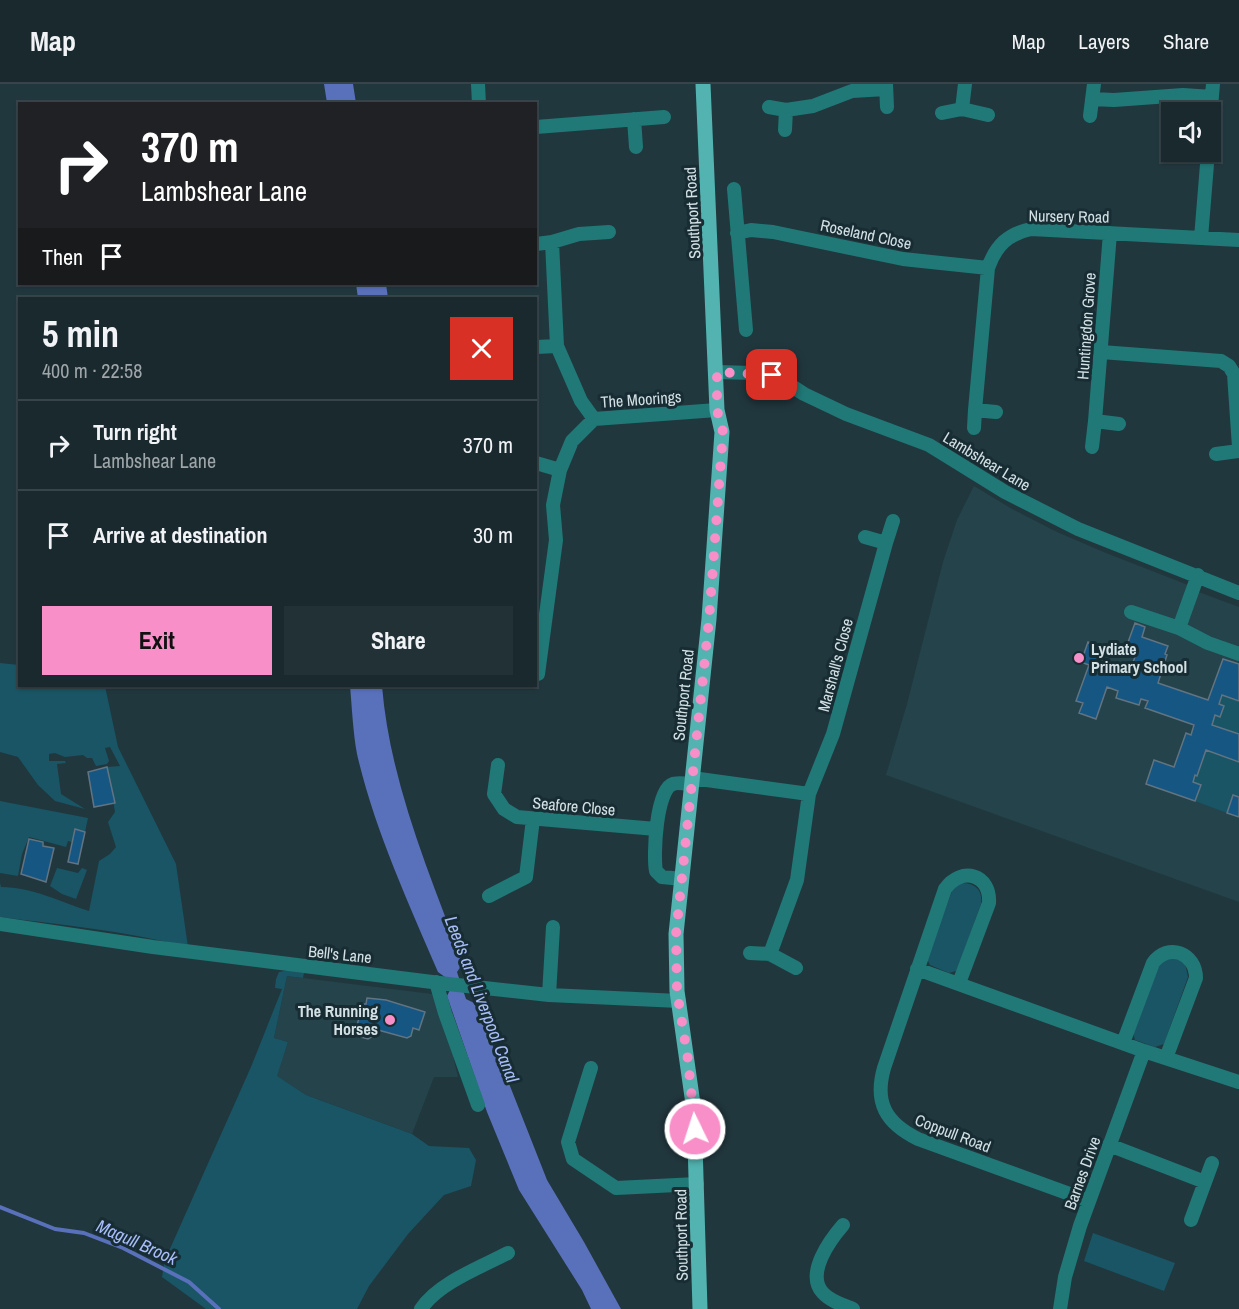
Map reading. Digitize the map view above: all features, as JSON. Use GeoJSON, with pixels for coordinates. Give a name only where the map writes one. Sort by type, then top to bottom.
{"type":"FeatureCollection","features":[{"type":"Feature","properties":{"kind":"main road","name":"Southport Road"},"geometry":{"type":"LineString","coordinates":[[700,1309],[694,1111],[679,1001],[676,934],[709,620],[723,432],[717,410],[703,84]]}},
{"type":"Feature","properties":{"kind":"street"},"geometry":{"type":"LineString","coordinates":[[478,84],[479,102]]}},
{"type":"Feature","properties":{"kind":"street"},"geometry":{"type":"LineString","coordinates":[[962,109],[965,84]]}},
{"type":"Feature","properties":{"kind":"street"},"geometry":{"type":"LineString","coordinates":[[1090,116],[1094,84]]}},
{"type":"Feature","properties":{"kind":"street"},"geometry":{"type":"LineString","coordinates":[[769,107],[786,110],[813,106],[852,91],[886,86],[886,107]]}},
{"type":"Feature","properties":{"kind":"street"},"geometry":{"type":"LineString","coordinates":[[1092,99],[1114,100],[1213,91]]}},
{"type":"Feature","properties":{"kind":"street"},"geometry":{"type":"LineString","coordinates":[[942,113],[962,109],[988,115]]}},
{"type":"Feature","properties":{"kind":"street"},"geometry":{"type":"LineString","coordinates":[[785,129],[786,110]]}},
{"type":"Feature","properties":{"kind":"street"},"geometry":{"type":"LineString","coordinates":[[537,127],[664,117]]}},
{"type":"Feature","properties":{"kind":"street"},"geometry":{"type":"LineString","coordinates":[[634,119],[636,147]]}},
{"type":"Feature","properties":{"kind":"street"},"geometry":{"type":"LineString","coordinates":[[1201,238],[1207,162]]}},
{"type":"Feature","properties":{"kind":"street"},"geometry":{"type":"LineString","coordinates":[[734,189],[746,330]]}},
{"type":"Feature","properties":{"kind":"street","name":"Nursery Road"},"geometry":{"type":"LineString","coordinates":[[974,428],[988,268],[992,256],[1008,236],[1031,229],[1239,240]]}},
{"type":"Feature","properties":{"kind":"street","name":"Roseland Close"},"geometry":{"type":"LineString","coordinates":[[737,233],[751,230],[773,232],[910,260],[988,268]]}},
{"type":"Feature","properties":{"kind":"street"},"geometry":{"type":"LineString","coordinates":[[537,244],[579,234],[609,232]]}},
{"type":"Feature","properties":{"kind":"street","name":"Huntingdon Grove"},"geometry":{"type":"LineString","coordinates":[[1092,447],[1110,233]]}},
{"type":"Feature","properties":{"kind":"street"},"geometry":{"type":"LineString","coordinates":[[552,242],[557,346],[581,401],[594,419]]}},
{"type":"Feature","properties":{"kind":"street"},"geometry":{"type":"LineString","coordinates":[[537,347],[557,346]]}},
{"type":"Feature","properties":{"kind":"street"},"geometry":{"type":"LineString","coordinates":[[1101,352],[1221,361],[1234,374],[1239,449],[1216,454]]}},
{"type":"Feature","properties":{"kind":"street","name":"Lambshear Lane"},"geometry":{"type":"LineString","coordinates":[[717,372],[772,375],[836,409],[929,445],[1005,492],[1078,529],[1239,593]]}},
{"type":"Feature","properties":{"kind":"street","name":"The Moorings"},"geometry":{"type":"LineString","coordinates":[[538,674],[542,588],[556,540],[553,505],[560,470],[572,441],[594,419],[717,410]]}},
{"type":"Feature","properties":{"kind":"street"},"geometry":{"type":"LineString","coordinates":[[975,410],[996,412]]}},
{"type":"Feature","properties":{"kind":"street"},"geometry":{"type":"LineString","coordinates":[[1095,421],[1119,424]]}},
{"type":"Feature","properties":{"kind":"street"},"geometry":{"type":"LineString","coordinates":[[537,463],[560,470]]}},
{"type":"Feature","properties":{"kind":"street","name":"Marshall's Close"},"geometry":{"type":"LineString","coordinates":[[770,954],[797,880],[809,794],[833,734],[893,521]]}},
{"type":"Feature","properties":{"kind":"street"},"geometry":{"type":"LineString","coordinates":[[865,537],[886,543]]}},
{"type":"Feature","properties":{"kind":"street"},"geometry":{"type":"LineString","coordinates":[[1179,628],[1198,575]]}},
{"type":"Feature","properties":{"kind":"street"},"geometry":{"type":"LineString","coordinates":[[1131,612],[1179,628],[1239,654]]}},
{"type":"Feature","properties":{"kind":"street","name":"Seafore Close"},"geometry":{"type":"LineString","coordinates":[[498,765],[494,794],[504,809],[517,817],[656,829]]}},
{"type":"Feature","properties":{"kind":"street"},"geometry":{"type":"LineString","coordinates":[[682,879],[662,877],[656,871],[656,829],[666,791],[673,784],[692,781],[809,794]]}},
{"type":"Feature","properties":{"kind":"street"},"geometry":{"type":"LineString","coordinates":[[489,896],[526,877],[533,819]]}},
{"type":"Feature","properties":{"kind":"street","name":"Coppull Road"},"geometry":{"type":"LineString","coordinates":[[959,983],[989,903],[985,885],[974,876],[960,876],[949,883],[945,889],[881,1080],[881,1099],[889,1118],[905,1132],[918,1139],[1089,1201]]}},
{"type":"Feature","properties":{"kind":"street","name":"Bell's Lane"},"geometry":{"type":"LineString","coordinates":[[0,924],[153,947],[475,987],[549,995],[679,1001]]}},
{"type":"Feature","properties":{"kind":"street"},"geometry":{"type":"LineString","coordinates":[[549,995],[553,927]]}},
{"type":"Feature","properties":{"kind":"street"},"geometry":{"type":"LineString","coordinates":[[1124,1043],[1153,963],[1164,953],[1172,951],[1180,953],[1187,956],[1192,963],[1196,971],[1196,978],[1166,1058]]}},
{"type":"Feature","properties":{"kind":"street"},"geometry":{"type":"LineString","coordinates":[[750,952],[770,954],[796,969]]}},
{"type":"Feature","properties":{"kind":"street"},"geometry":{"type":"LineString","coordinates":[[917,969],[1144,1051],[1239,1082]]}},
{"type":"Feature","properties":{"kind":"street"},"geometry":{"type":"LineString","coordinates":[[442,983],[445,1013],[477,1105]]}},
{"type":"Feature","properties":{"kind":"street","name":"Barnes Drive"},"geometry":{"type":"LineString","coordinates":[[1060,1309],[1069,1259],[1144,1051]]}},
{"type":"Feature","properties":{"kind":"street"},"geometry":{"type":"LineString","coordinates":[[591,1068],[568,1142],[573,1159],[616,1188],[697,1184]]}},
{"type":"Feature","properties":{"kind":"street"},"geometry":{"type":"LineString","coordinates":[[1109,1145],[1205,1182]]}},
{"type":"Feature","properties":{"kind":"street"},"geometry":{"type":"LineString","coordinates":[[1191,1220],[1212,1163]]}},
{"type":"Feature","properties":{"kind":"street"},"geometry":{"type":"LineString","coordinates":[[843,1225],[831,1238],[820,1262],[817,1279],[823,1294],[853,1309]]}},
{"type":"Feature","properties":{"kind":"street"},"geometry":{"type":"LineString","coordinates":[[421,1309],[426,1301],[441,1289],[508,1253]]}},
{"type":"Feature","properties":{"kind":"shaded area","name":"Lydiate Primary School"},"geometry":{"type":"Polygon","coordinates":[[[974,486],[1057,532],[1188,585],[1188,588],[1239,607],[1239,902],[886,775],[907,704],[943,562],[957,520],[974,486]]]}},
{"type":"Feature","properties":{"kind":"shaded area"},"geometry":{"type":"Polygon","coordinates":[[[0,663],[18,665],[18,687],[105,687],[118,747],[176,864],[188,947],[118,933],[0,917],[0,883],[1,887],[35,892],[89,911],[99,861],[116,847],[108,822],[115,812],[107,767],[120,766],[110,747],[105,748],[109,761],[107,764],[96,766],[92,758],[83,755],[65,757],[55,753],[49,754],[49,761],[65,761],[66,763],[57,764],[61,794],[85,809],[55,801],[38,785],[18,757],[0,752],[0,663]]]}},
{"type":"Feature","properties":{"kind":"shaded area"},"geometry":{"type":"Polygon","coordinates":[[[1222,695],[1239,701],[1239,734],[1212,725],[1215,715],[1224,706],[1219,704],[1222,695]]]}},
{"type":"Feature","properties":{"kind":"shaded area"},"geometry":{"type":"Polygon","coordinates":[[[1206,750],[1239,762],[1239,797],[1227,813],[1195,801],[1200,785],[1193,782],[1206,750]]]}},
{"type":"Feature","properties":{"kind":"shaded area"},"geometry":{"type":"Polygon","coordinates":[[[0,801],[88,818],[85,832],[75,830],[72,842],[68,841],[66,847],[29,837],[22,854],[18,876],[0,873],[0,801]]]}},
{"type":"Feature","properties":{"kind":"shaded area"},"geometry":{"type":"Polygon","coordinates":[[[57,868],[78,873],[82,868],[87,870],[76,899],[50,886],[57,868]]]}},
{"type":"Feature","properties":{"kind":"shaded area"},"geometry":{"type":"Polygon","coordinates":[[[962,883],[971,884],[977,888],[981,895],[981,904],[958,968],[949,973],[930,965],[927,959],[953,888],[962,883]]]}},
{"type":"Feature","properties":{"kind":"shaded area"},"geometry":{"type":"Polygon","coordinates":[[[1176,957],[1185,963],[1188,977],[1164,1044],[1155,1047],[1135,1040],[1133,1033],[1161,961],[1176,957]]]}},
{"type":"Feature","properties":{"kind":"shaded area"},"geometry":{"type":"Polygon","coordinates":[[[289,970],[304,973],[303,978],[287,976],[274,1038],[288,1042],[277,1076],[306,1095],[412,1134],[429,1146],[469,1148],[476,1160],[471,1186],[444,1195],[408,1234],[369,1286],[357,1309],[206,1309],[162,1277],[165,1260],[251,1067],[282,989],[275,988],[276,979],[279,972],[289,970]]]}},
{"type":"Feature","properties":{"kind":"shaded area"},"geometry":{"type":"Polygon","coordinates":[[[287,976],[432,994],[441,1005],[458,1077],[434,1077],[412,1134],[306,1095],[276,1076],[288,1042],[274,1038],[287,976]]]}},
{"type":"Feature","properties":{"kind":"shaded area"},"geometry":{"type":"Polygon","coordinates":[[[1093,1233],[1175,1263],[1164,1291],[1084,1261],[1093,1233]]]}},
{"type":"Feature","properties":{"kind":"water"},"geometry":{"type":"Polygon","coordinates":[[[324,84],[353,84],[356,102],[327,102],[324,84]]]}},
{"type":"Feature","properties":{"kind":"water"},"geometry":{"type":"Polygon","coordinates":[[[356,285],[386,285],[388,297],[358,297],[356,285]]]}},
{"type":"Feature","properties":{"kind":"water","name":"Leeds and Liverpool Canal"},"geometry":{"type":"Polygon","coordinates":[[[350,687],[382,687],[386,722],[402,792],[463,963],[457,972],[466,999],[474,1003],[547,1180],[621,1309],[591,1309],[582,1290],[519,1190],[487,1112],[447,996],[451,988],[449,980],[438,972],[373,809],[357,754],[350,687]]]}},
{"type":"Feature","properties":{"kind":"building"},"geometry":{"type":"Polygon","coordinates":[[[1135,623],[1145,627],[1142,637],[1168,646],[1158,683],[1208,700],[1223,659],[1239,664],[1239,701],[1222,695],[1219,704],[1224,706],[1220,717],[1215,715],[1212,725],[1239,734],[1239,762],[1206,750],[1193,782],[1201,785],[1195,801],[1146,784],[1154,760],[1174,767],[1186,733],[1191,735],[1194,725],[1145,708],[1148,701],[1141,699],[1139,705],[1116,698],[1118,691],[1107,687],[1096,719],[1079,713],[1083,703],[1076,701],[1089,665],[1081,662],[1088,642],[1103,648],[1099,659],[1130,670],[1138,649],[1127,645],[1135,623]]]}},
{"type":"Feature","properties":{"kind":"building"},"geometry":{"type":"Polygon","coordinates":[[[107,767],[115,803],[94,807],[88,772],[107,767]]]}},
{"type":"Feature","properties":{"kind":"building"},"geometry":{"type":"Polygon","coordinates":[[[1233,795],[1239,797],[1239,817],[1227,813],[1233,795]]]}},
{"type":"Feature","properties":{"kind":"building"},"geometry":{"type":"Polygon","coordinates":[[[75,829],[85,832],[78,864],[68,862],[75,829]]]}},
{"type":"Feature","properties":{"kind":"building"},"geometry":{"type":"Polygon","coordinates":[[[29,839],[43,842],[43,846],[54,848],[46,882],[21,874],[29,839]]]}},
{"type":"Feature","properties":{"kind":"building","name":"The Running Horses"},"geometry":{"type":"Polygon","coordinates":[[[367,998],[386,1000],[425,1012],[419,1030],[413,1028],[411,1036],[407,1038],[378,1030],[377,1034],[368,1039],[357,1036],[355,1032],[367,998]]]}},
{"type":"Feature","properties":{"kind":"waterway","name":"Magull Brook"},"geometry":{"type":"LineString","coordinates":[[0,1207],[55,1229],[84,1233],[123,1248],[189,1282],[219,1309]]}},
{"type":"Feature","properties":{"kind":"place","name":"Lydiate Primary School"},"geometry":{"type":"Point","coordinates":[1079,658]}},
{"type":"Feature","properties":{"kind":"place","name":"The Running Horses"},"geometry":{"type":"Point","coordinates":[390,1020]}},
{"type":"Feature","properties":{"kind":"route"},"geometry":{"type":"LineString","coordinates":[[695,1129],[688,1060],[677,991],[676,934],[709,620],[723,432],[717,410],[717,372],[772,375]]}}]}
